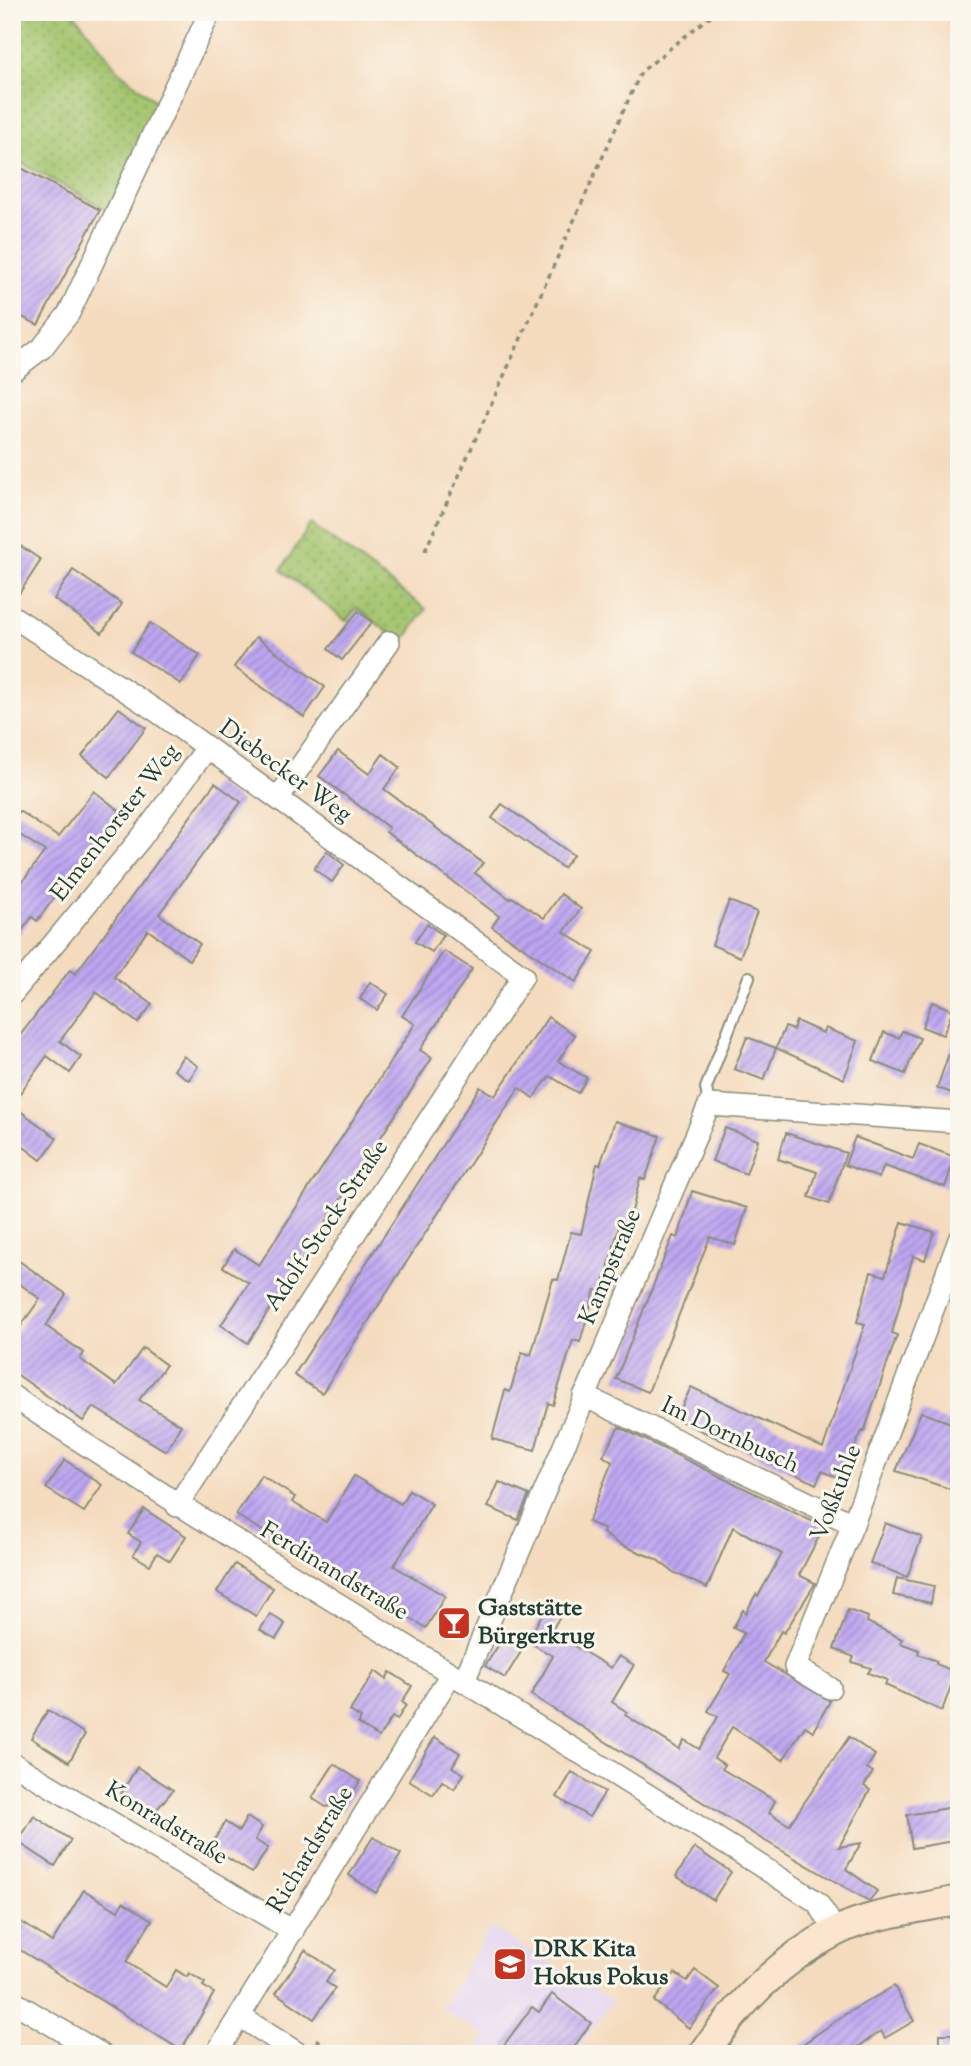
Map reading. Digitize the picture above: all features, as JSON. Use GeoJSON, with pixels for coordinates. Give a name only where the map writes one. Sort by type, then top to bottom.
{"type":"FeatureCollection","features":[{"type":"Feature","properties":{"kind":"main road"},"geometry":{"type":"LineString","coordinates":[[702,2054],[737,2007],[762,1983],[797,1955],[836,1931],[959,1900]]}},
{"type":"Feature","properties":{"kind":"street"},"geometry":{"type":"LineString","coordinates":[[12,370],[42,348],[69,313],[210,12]]}},
{"type":"Feature","properties":{"kind":"street","name":"Diebecker Weg"},"geometry":{"type":"LineString","coordinates":[[12,616],[158,712],[523,976]]}},
{"type":"Feature","properties":{"kind":"street"},"geometry":{"type":"LineString","coordinates":[[278,799],[389,642]]}},
{"type":"Feature","properties":{"kind":"street","name":"Elmenhorster Weg"},"geometry":{"type":"LineString","coordinates":[[12,994],[141,838],[207,748]]}},
{"type":"Feature","properties":{"kind":"street","name":"Adolf-Stock-Straße"},"geometry":{"type":"LineString","coordinates":[[177,1506],[523,976]]}},
{"type":"Feature","properties":{"kind":"street"},"geometry":{"type":"LineString","coordinates":[[709,1105],[959,1122]]}},
{"type":"Feature","properties":{"kind":"street","name":"Kampstraße"},"geometry":{"type":"LineString","coordinates":[[458,1677],[584,1396],[709,1105]]}},
{"type":"Feature","properties":{"kind":"street","name":"Voßkuhle"},"geometry":{"type":"LineString","coordinates":[[830,1688],[795,1667],[949,1301],[959,1240]]}},
{"type":"Feature","properties":{"kind":"street","name":"Ferdinandstraße"},"geometry":{"type":"LineString","coordinates":[[12,1396],[177,1506],[458,1677],[817,1902],[836,1931]]}},
{"type":"Feature","properties":{"kind":"street","name":"Im Dornbusch"},"geometry":{"type":"LineString","coordinates":[[584,1396],[853,1524]]}},
{"type":"Feature","properties":{"kind":"street","name":"Richardstraße"},"geometry":{"type":"LineString","coordinates":[[216,2054],[241,2017],[412,1731],[458,1677]]}},
{"type":"Feature","properties":{"kind":"street","name":"Konradstraße"},"geometry":{"type":"LineString","coordinates":[[12,1763],[293,1931]]}},
{"type":"Feature","properties":{"kind":"street"},"geometry":{"type":"LineString","coordinates":[[12,2001],[100,2054]]}},
{"type":"Feature","properties":{"kind":"street"},"geometry":{"type":"LineString","coordinates":[[241,2017],[299,2054]]}},
{"type":"Feature","properties":{"kind":"lane"},"geometry":{"type":"LineString","coordinates":[[709,1105],[706,1088],[749,977]]}},
{"type":"Feature","properties":{"kind":"path"},"geometry":{"type":"LineString","coordinates":[[425,551],[641,72],[715,12]]}},
{"type":"Feature","properties":{"kind":"shaded area","name":"DRK Kita Hokus Pokus"},"geometry":{"type":"Polygon","coordinates":[[[491,1927],[612,2001],[575,2054],[473,2054],[485,2036],[441,2009],[491,1927]]]}},
{"type":"Feature","properties":{"kind":"green space"},"geometry":{"type":"Polygon","coordinates":[[[12,12],[73,12],[119,71],[159,104],[109,211],[12,158],[12,12]]]}},
{"type":"Feature","properties":{"kind":"green space"},"geometry":{"type":"Polygon","coordinates":[[[311,524],[426,609],[402,643],[357,608],[346,621],[281,570],[311,524]]]}},
{"type":"Feature","properties":{"kind":"building"},"geometry":{"type":"Polygon","coordinates":[[[12,163],[100,210],[38,325],[12,312],[12,163]]]}},
{"type":"Feature","properties":{"kind":"building"},"geometry":{"type":"Polygon","coordinates":[[[12,540],[41,560],[13,603],[12,603],[12,540]]]}},
{"type":"Feature","properties":{"kind":"building"},"geometry":{"type":"Polygon","coordinates":[[[73,570],[122,604],[102,633],[54,599],[73,570]]]}},
{"type":"Feature","properties":{"kind":"building"},"geometry":{"type":"Polygon","coordinates":[[[358,611],[372,622],[342,660],[328,649],[358,611]]]}},
{"type":"Feature","properties":{"kind":"building"},"geometry":{"type":"Polygon","coordinates":[[[150,623],[200,655],[181,684],[131,652],[150,623]]]}},
{"type":"Feature","properties":{"kind":"building"},"geometry":{"type":"Polygon","coordinates":[[[256,637],[325,687],[304,717],[234,667],[256,637]]]}},
{"type":"Feature","properties":{"kind":"building"},"geometry":{"type":"Polygon","coordinates":[[[119,708],[146,728],[109,777],[82,756],[119,708]]]}},
{"type":"Feature","properties":{"kind":"building"},"geometry":{"type":"Polygon","coordinates":[[[338,751],[369,774],[383,754],[400,767],[384,789],[483,863],[475,873],[510,899],[512,897],[544,918],[561,894],[581,909],[564,932],[595,952],[576,982],[492,927],[499,916],[386,832],[389,828],[319,776],[338,751]]]}},
{"type":"Feature","properties":{"kind":"building"},"geometry":{"type":"Polygon","coordinates":[[[215,783],[241,802],[159,914],[200,944],[189,960],[148,930],[114,977],[152,1004],[138,1023],[96,992],[60,1041],[81,1057],[70,1073],[47,1056],[12,1104],[12,1046],[70,970],[75,974],[215,783]]]}},
{"type":"Feature","properties":{"kind":"building"},"geometry":{"type":"Polygon","coordinates":[[[94,791],[122,813],[86,859],[84,857],[37,921],[32,917],[12,944],[12,896],[45,851],[12,830],[12,821],[19,811],[58,837],[94,791]]]}},
{"type":"Feature","properties":{"kind":"building"},"geometry":{"type":"Polygon","coordinates":[[[502,804],[573,855],[563,868],[492,818],[502,804]]]}},
{"type":"Feature","properties":{"kind":"building"},"geometry":{"type":"Polygon","coordinates":[[[327,851],[344,865],[332,882],[314,869],[327,851]]]}},
{"type":"Feature","properties":{"kind":"building"},"geometry":{"type":"Polygon","coordinates":[[[729,901],[757,912],[740,957],[712,945],[729,901]]]}},
{"type":"Feature","properties":{"kind":"building"},"geometry":{"type":"Polygon","coordinates":[[[427,924],[443,935],[432,952],[415,942],[427,924]]]}},
{"type":"Feature","properties":{"kind":"building"},"geometry":{"type":"Polygon","coordinates":[[[444,951],[472,969],[420,1050],[432,1058],[248,1343],[221,1325],[249,1283],[223,1267],[234,1249],[259,1265],[415,1024],[402,1016],[444,951]]]}},
{"type":"Feature","properties":{"kind":"building"},"geometry":{"type":"Polygon","coordinates":[[[370,982],[388,994],[377,1010],[360,999],[370,982]]]}},
{"type":"Feature","properties":{"kind":"building"},"geometry":{"type":"Polygon","coordinates":[[[932,1002],[953,1010],[943,1035],[922,1027],[932,1002]]]}},
{"type":"Feature","properties":{"kind":"building"},"geometry":{"type":"Polygon","coordinates":[[[548,1017],[575,1035],[558,1061],[587,1078],[578,1093],[550,1076],[533,1098],[519,1088],[322,1393],[294,1375],[480,1087],[495,1096],[548,1017]]]}},
{"type":"Feature","properties":{"kind":"building"},"geometry":{"type":"Polygon","coordinates":[[[796,1021],[823,1033],[825,1028],[858,1041],[844,1079],[776,1048],[785,1027],[793,1030],[796,1021]]]}},
{"type":"Feature","properties":{"kind":"building"},"geometry":{"type":"Polygon","coordinates":[[[902,1031],[920,1038],[905,1074],[873,1061],[884,1032],[899,1038],[902,1031]]]}},
{"type":"Feature","properties":{"kind":"building"},"geometry":{"type":"Polygon","coordinates":[[[956,1033],[959,1034],[959,1095],[937,1088],[956,1033]]]}},
{"type":"Feature","properties":{"kind":"building"},"geometry":{"type":"Polygon","coordinates":[[[747,1037],[776,1048],[764,1080],[734,1069],[747,1037]]]}},
{"type":"Feature","properties":{"kind":"building"},"geometry":{"type":"Polygon","coordinates":[[[183,1056],[198,1066],[189,1080],[174,1070],[183,1056]]]}},
{"type":"Feature","properties":{"kind":"building"},"geometry":{"type":"Polygon","coordinates":[[[12,1105],[57,1138],[41,1160],[12,1138],[12,1105]]]}},
{"type":"Feature","properties":{"kind":"building"},"geometry":{"type":"Polygon","coordinates":[[[615,1121],[660,1136],[645,1180],[640,1178],[628,1228],[619,1226],[602,1292],[595,1290],[580,1342],[573,1340],[553,1405],[548,1403],[535,1450],[492,1439],[505,1390],[510,1392],[522,1352],[531,1355],[553,1279],[558,1280],[571,1232],[581,1234],[597,1164],[600,1165],[615,1121]]]}},
{"type":"Feature","properties":{"kind":"building"},"geometry":{"type":"Polygon","coordinates":[[[725,1128],[758,1140],[746,1174],[712,1161],[725,1128]]]}},
{"type":"Feature","properties":{"kind":"building"},"geometry":{"type":"Polygon","coordinates":[[[786,1133],[846,1153],[829,1204],[809,1197],[817,1172],[778,1159],[786,1133]]]}},
{"type":"Feature","properties":{"kind":"building"},"geometry":{"type":"Polygon","coordinates":[[[855,1137],[913,1159],[919,1144],[955,1157],[945,1187],[884,1166],[879,1178],[845,1165],[855,1137]]]}},
{"type":"Feature","properties":{"kind":"building"},"geometry":{"type":"Polygon","coordinates":[[[692,1191],[747,1208],[735,1245],[710,1237],[648,1392],[616,1379],[673,1236],[678,1238],[692,1191]]]}},
{"type":"Feature","properties":{"kind":"building"},"geometry":{"type":"Polygon","coordinates":[[[902,1222],[934,1232],[925,1260],[913,1256],[892,1333],[897,1335],[864,1432],[862,1431],[840,1479],[822,1471],[816,1484],[676,1419],[691,1387],[823,1448],[865,1324],[857,1322],[871,1272],[885,1276],[902,1222]]]}},
{"type":"Feature","properties":{"kind":"building"},"geometry":{"type":"Polygon","coordinates":[[[12,1256],[66,1294],[46,1326],[84,1353],[80,1359],[116,1385],[143,1348],[166,1365],[139,1400],[181,1425],[166,1451],[93,1407],[83,1421],[12,1371],[12,1338],[40,1299],[12,1278],[12,1256]]]}},
{"type":"Feature","properties":{"kind":"building"},"geometry":{"type":"Polygon","coordinates":[[[921,1412],[959,1426],[959,1441],[953,1458],[959,1460],[959,1492],[896,1471],[921,1412]]]}},
{"type":"Feature","properties":{"kind":"building"},"geometry":{"type":"Polygon","coordinates":[[[619,1427],[824,1527],[799,1575],[815,1583],[784,1633],[781,1631],[764,1662],[830,1701],[813,1731],[805,1726],[783,1760],[732,1727],[714,1758],[725,1765],[722,1769],[775,1801],[769,1813],[789,1825],[849,1737],[875,1755],[867,1768],[873,1772],[864,1786],[870,1790],[839,1847],[861,1843],[846,1869],[877,1891],[869,1901],[760,1838],[531,1695],[553,1656],[527,1641],[546,1608],[560,1616],[551,1632],[611,1668],[619,1656],[634,1665],[612,1702],[627,1712],[625,1715],[679,1749],[684,1740],[699,1749],[718,1717],[708,1711],[730,1674],[724,1671],[744,1633],[733,1628],[743,1610],[746,1613],[756,1594],[758,1596],[782,1554],[733,1527],[707,1588],[673,1572],[656,1559],[619,1544],[603,1533],[604,1529],[588,1522],[612,1462],[603,1456],[619,1427]]]}},
{"type":"Feature","properties":{"kind":"building"},"geometry":{"type":"Polygon","coordinates":[[[65,1460],[102,1485],[84,1512],[46,1488],[65,1460]]]}},
{"type":"Feature","properties":{"kind":"building"},"geometry":{"type":"Polygon","coordinates":[[[261,1475],[295,1497],[292,1502],[326,1522],[354,1476],[401,1504],[409,1490],[432,1504],[394,1566],[445,1596],[426,1628],[236,1515],[261,1475]]]}},
{"type":"Feature","properties":{"kind":"building"},"geometry":{"type":"Polygon","coordinates":[[[499,1482],[529,1495],[518,1520],[488,1507],[499,1482]]]}},
{"type":"Feature","properties":{"kind":"building"},"geometry":{"type":"Polygon","coordinates":[[[144,1509],[186,1536],[170,1561],[157,1553],[150,1565],[133,1555],[141,1542],[128,1534],[144,1509]]]}},
{"type":"Feature","properties":{"kind":"building"},"geometry":{"type":"Polygon","coordinates":[[[885,1523],[922,1537],[907,1577],[870,1563],[885,1523]]]}},
{"type":"Feature","properties":{"kind":"building"},"geometry":{"type":"Polygon","coordinates":[[[235,1564],[273,1588],[256,1616],[217,1592],[235,1564]]]}},
{"type":"Feature","properties":{"kind":"building"},"geometry":{"type":"Polygon","coordinates":[[[897,1578],[934,1586],[931,1603],[893,1595],[897,1578]]]}},
{"type":"Feature","properties":{"kind":"building"},"geometry":{"type":"Polygon","coordinates":[[[848,1610],[868,1617],[867,1622],[902,1639],[900,1643],[919,1650],[918,1654],[956,1672],[942,1711],[885,1685],[887,1680],[868,1673],[871,1668],[852,1662],[854,1657],[834,1649],[848,1610]]]}},
{"type":"Feature","properties":{"kind":"building"},"geometry":{"type":"Polygon","coordinates":[[[270,1614],[285,1624],[276,1639],[260,1630],[270,1614]]]}},
{"type":"Feature","properties":{"kind":"building"},"geometry":{"type":"Polygon","coordinates":[[[503,1638],[522,1650],[505,1678],[485,1666],[503,1638]]]}},
{"type":"Feature","properties":{"kind":"building"},"geometry":{"type":"Polygon","coordinates":[[[375,1671],[386,1679],[390,1672],[412,1686],[402,1702],[406,1705],[397,1720],[392,1717],[379,1737],[358,1724],[361,1718],[350,1711],[375,1671]]]}},
{"type":"Feature","properties":{"kind":"building"},"geometry":{"type":"Polygon","coordinates":[[[48,1710],[85,1734],[69,1762],[31,1738],[48,1710]]]}},
{"type":"Feature","properties":{"kind":"building"},"geometry":{"type":"Polygon","coordinates":[[[435,1737],[460,1753],[452,1767],[464,1774],[454,1789],[442,1781],[433,1795],[409,1780],[435,1737]]]}},
{"type":"Feature","properties":{"kind":"building"},"geometry":{"type":"Polygon","coordinates":[[[334,1764],[360,1781],[342,1811],[331,1805],[326,1807],[312,1798],[334,1764]]]}},
{"type":"Feature","properties":{"kind":"building"},"geometry":{"type":"Polygon","coordinates":[[[137,1767],[173,1790],[153,1814],[121,1794],[137,1767]]]}},
{"type":"Feature","properties":{"kind":"building"},"geometry":{"type":"Polygon","coordinates":[[[572,1772],[605,1792],[589,1817],[557,1797],[572,1772]]]}},
{"type":"Feature","properties":{"kind":"building"},"geometry":{"type":"Polygon","coordinates":[[[959,1806],[959,1840],[912,1848],[907,1815],[959,1806]]]}},
{"type":"Feature","properties":{"kind":"building"},"geometry":{"type":"Polygon","coordinates":[[[34,1816],[71,1840],[55,1866],[18,1842],[34,1816]]]}},
{"type":"Feature","properties":{"kind":"building"},"geometry":{"type":"Polygon","coordinates":[[[247,1817],[262,1827],[255,1840],[268,1848],[252,1873],[210,1847],[225,1822],[239,1831],[247,1817]]]}},
{"type":"Feature","properties":{"kind":"building"},"geometry":{"type":"Polygon","coordinates":[[[373,1837],[401,1854],[376,1893],[349,1875],[373,1837]]]}},
{"type":"Feature","properties":{"kind":"building"},"geometry":{"type":"Polygon","coordinates":[[[695,1848],[731,1872],[713,1900],[676,1876],[695,1848]]]}},
{"type":"Feature","properties":{"kind":"building"},"geometry":{"type":"Polygon","coordinates":[[[84,1890],[118,1911],[123,1902],[152,1920],[126,1962],[166,1987],[176,1970],[187,1977],[189,1973],[205,1983],[203,1986],[214,1993],[181,2050],[12,1945],[12,1916],[52,1942],[84,1890]]]}},
{"type":"Feature","properties":{"kind":"building"},"geometry":{"type":"Polygon","coordinates":[[[305,1950],[334,1970],[326,1982],[335,1988],[314,2019],[276,1993],[305,1950]]]}},
{"type":"Feature","properties":{"kind":"building"},"geometry":{"type":"Polygon","coordinates":[[[695,1970],[719,1988],[689,2028],[654,2001],[675,1973],[687,1981],[695,1970]]]}},
{"type":"Feature","properties":{"kind":"building"},"geometry":{"type":"Polygon","coordinates":[[[894,1986],[914,2021],[885,2038],[881,2031],[848,2054],[789,2054],[844,2015],[894,1986]]]}},
{"type":"Feature","properties":{"kind":"building"},"geometry":{"type":"Polygon","coordinates":[[[552,1994],[591,2023],[569,2054],[517,2054],[504,2045],[532,2007],[539,2012],[552,1994]]]}},
{"type":"Feature","properties":{"kind":"building"},"geometry":{"type":"Polygon","coordinates":[[[940,2034],[959,2034],[959,2051],[940,2051],[940,2034]]]}},
{"type":"Feature","properties":{"kind":"place","name":"Gaststätte Bürgerkrug"},"geometry":{"type":"Point","coordinates":[454,1623]}},
{"type":"Feature","properties":{"kind":"place","name":"DRK Kita Hokus Pokus"},"geometry":{"type":"Point","coordinates":[510,1964]}}]}
